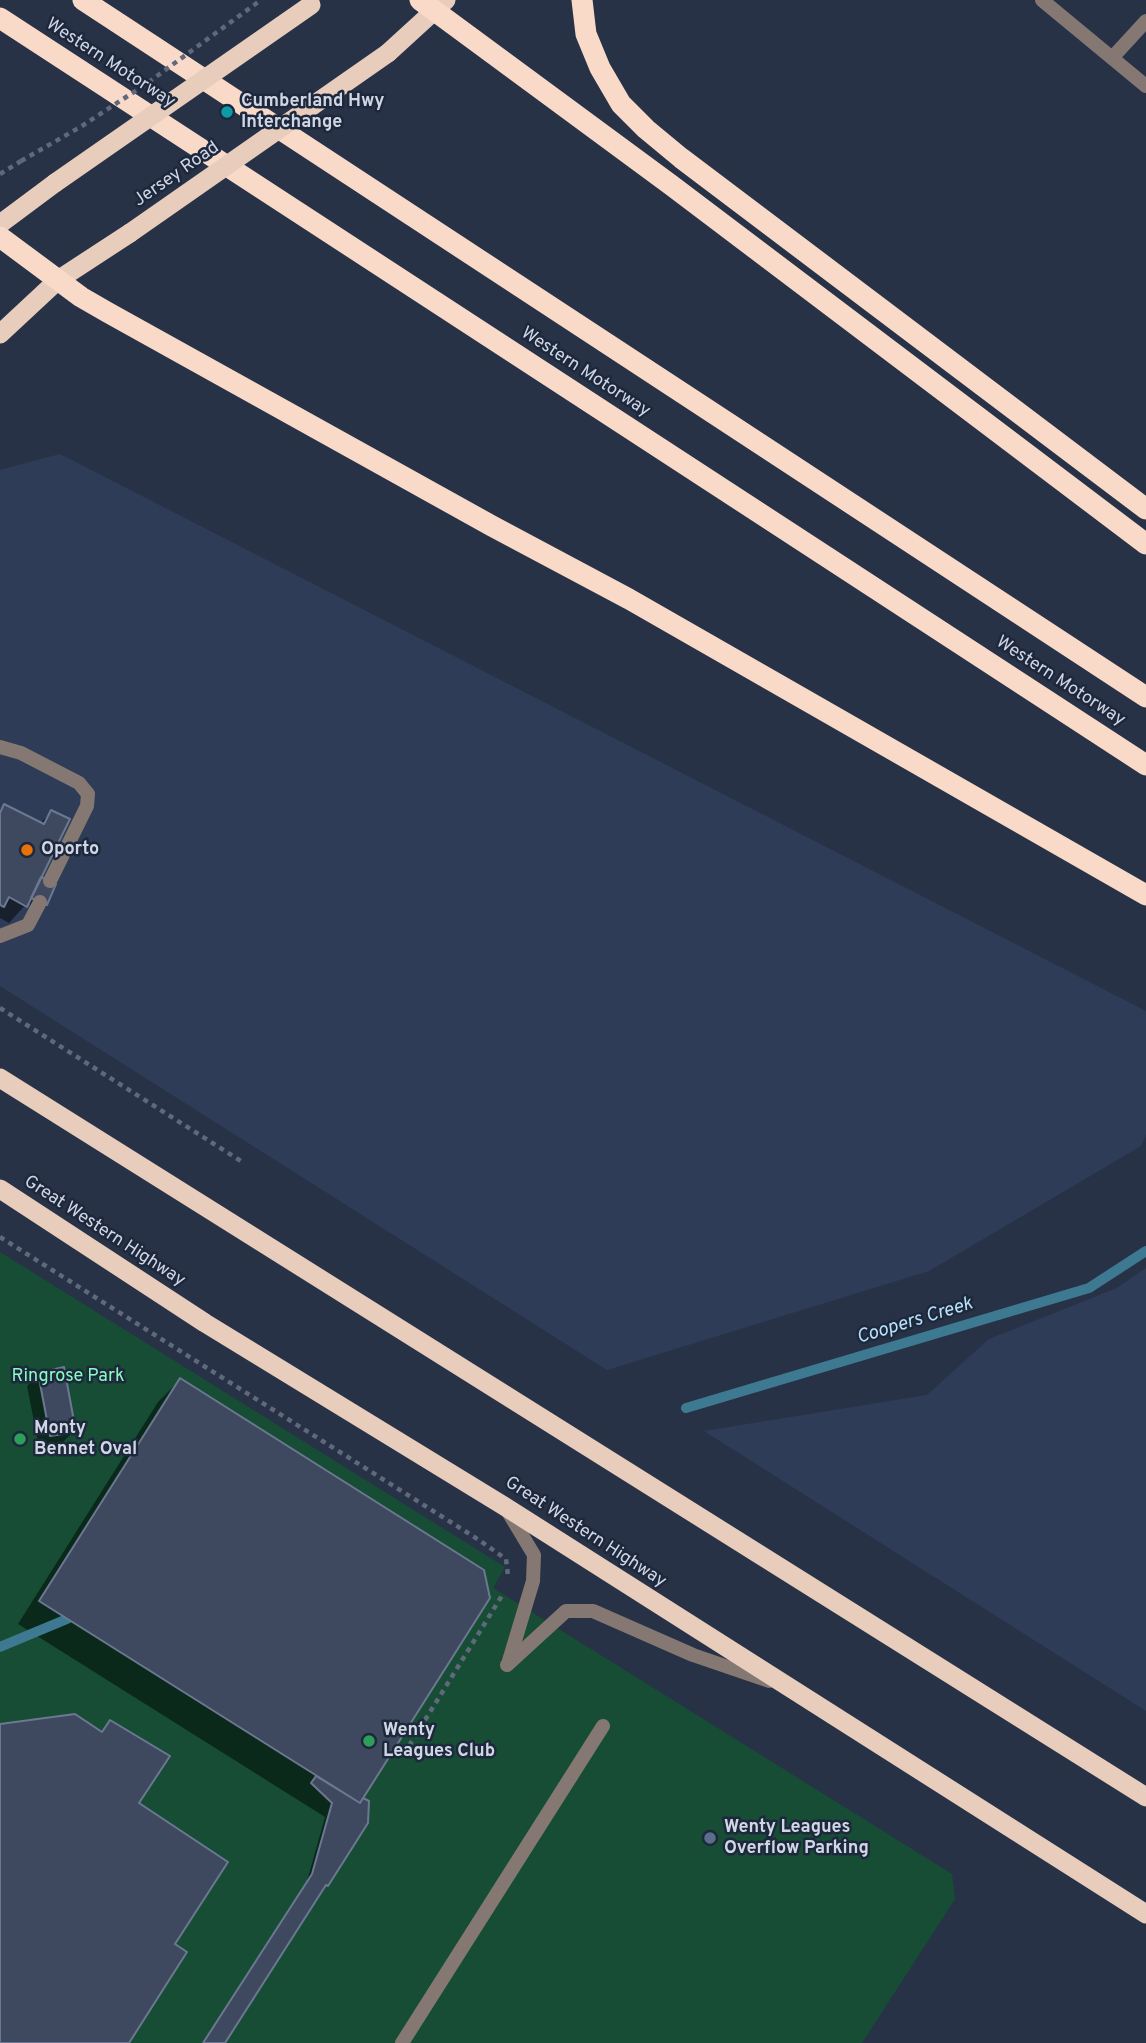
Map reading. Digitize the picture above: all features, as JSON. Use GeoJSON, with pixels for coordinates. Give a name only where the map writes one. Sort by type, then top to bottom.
{"type":"FeatureCollection","features":[{"type":"Feature","properties":{"kind":"highway","name":"Western Motorway"},"geometry":{"type":"LineString","coordinates":[[83,0],[1146,696]]}},
{"type":"Feature","properties":{"kind":"highway"},"geometry":{"type":"LineString","coordinates":[[582,0],[586,34],[600,68],[621,104],[646,129],[692,167],[1146,509]]}},
{"type":"Feature","properties":{"kind":"highway"},"geometry":{"type":"LineString","coordinates":[[0,224],[314,2]]}},
{"type":"Feature","properties":{"kind":"highway"},"geometry":{"type":"LineString","coordinates":[[434,3],[1146,544]]}},
{"type":"Feature","properties":{"kind":"highway","name":"Jersey Road"},"geometry":{"type":"LineString","coordinates":[[0,334],[58,280],[131,233],[388,53],[434,3]]}},
{"type":"Feature","properties":{"kind":"highway","name":"Western Motorway"},"geometry":{"type":"LineString","coordinates":[[0,18],[1146,765]]}},
{"type":"Feature","properties":{"kind":"highway"},"geometry":{"type":"LineString","coordinates":[[0,236],[58,280],[107,312],[492,526],[629,598],[1146,895]]}},
{"type":"Feature","properties":{"kind":"highway"},"geometry":{"type":"LineString","coordinates":[[0,1078],[1146,1797]]}},
{"type":"Feature","properties":{"kind":"highway","name":"Great Western Highway"},"geometry":{"type":"LineString","coordinates":[[0,1189],[205,1323],[504,1506],[1146,1914]]}},
{"type":"Feature","properties":{"kind":"street"},"geometry":{"type":"LineString","coordinates":[[1042,0],[1146,86]]}},
{"type":"Feature","properties":{"kind":"street"},"geometry":{"type":"LineString","coordinates":[[1112,58],[1146,22]]}},
{"type":"Feature","properties":{"kind":"street"},"geometry":{"type":"LineString","coordinates":[[0,747],[21,753],[79,783],[88,794],[87,806],[50,881]]}},
{"type":"Feature","properties":{"kind":"street"},"geometry":{"type":"LineString","coordinates":[[0,936],[28,925],[40,902]]}},
{"type":"Feature","properties":{"kind":"street"},"geometry":{"type":"LineString","coordinates":[[504,1506],[534,1555],[533,1581],[508,1665],[566,1611],[593,1611],[693,1655],[788,1688]]}},
{"type":"Feature","properties":{"kind":"street"},"geometry":{"type":"LineString","coordinates":[[402,2043],[603,1726]]}},
{"type":"Feature","properties":{"kind":"path"},"geometry":{"type":"LineString","coordinates":[[0,174],[146,84],[261,0]]}},
{"type":"Feature","properties":{"kind":"path"},"geometry":{"type":"LineString","coordinates":[[0,1008],[244,1163]]}},
{"type":"Feature","properties":{"kind":"path"},"geometry":{"type":"LineString","coordinates":[[0,1237],[506,1559],[508,1579],[504,1592],[404,1754]]}},
{"type":"Feature","properties":{"kind":"shaded area"},"geometry":{"type":"Polygon","coordinates":[[[60,454],[1146,1011],[1146,1135],[1141,1146],[929,1271],[607,1370],[0,986],[0,470],[60,454]]]}},
{"type":"Feature","properties":{"kind":"shaded area"},"geometry":{"type":"Polygon","coordinates":[[[1146,1268],[1146,1711],[704,1431],[927,1395],[989,1339],[1117,1288],[1146,1268]]]}},
{"type":"Feature","properties":{"kind":"green space","name":"Wenty Leagues Club"},"geometry":{"type":"Polygon","coordinates":[[[0,1252],[505,1567],[493,1588],[952,1874],[955,1899],[862,2043],[0,2043],[0,1252]]]}},
{"type":"Feature","properties":{"kind":"building","name":"Oporto"},"geometry":{"type":"Polygon","coordinates":[[[4,804],[44,824],[51,810],[70,819],[27,907],[9,897],[4,907],[0,905],[0,813],[4,804]]]}},
{"type":"Feature","properties":{"kind":"building"},"geometry":{"type":"Polygon","coordinates":[[[41,877],[56,884],[47,905],[31,898],[41,877]]]}},
{"type":"Feature","properties":{"kind":"building"},"geometry":{"type":"Polygon","coordinates":[[[64,1367],[76,1432],[50,1436],[38,1373],[64,1367]]]}},
{"type":"Feature","properties":{"kind":"building"},"geometry":{"type":"Polygon","coordinates":[[[180,1378],[484,1570],[490,1598],[360,1803],[39,1601],[180,1378]]]}},
{"type":"Feature","properties":{"kind":"building"},"geometry":{"type":"Polygon","coordinates":[[[75,1714],[102,1732],[110,1720],[170,1756],[139,1803],[228,1862],[175,1944],[187,1952],[129,2043],[0,2043],[0,1724],[75,1714]]]}},
{"type":"Feature","properties":{"kind":"building"},"geometry":{"type":"Polygon","coordinates":[[[316,1776],[360,1803],[363,1798],[369,1801],[368,1823],[225,2043],[203,2043],[312,1874],[332,1803],[311,1783],[316,1776]]]}},
{"type":"Feature","properties":{"kind":"waterway","name":"Coopers Creek"},"geometry":{"type":"LineString","coordinates":[[686,1408],[1089,1288],[1146,1251]]}},
{"type":"Feature","properties":{"kind":"waterway","name":"Coopers Creek"},"geometry":{"type":"LineString","coordinates":[[0,1647],[67,1619]]}},
{"type":"Feature","properties":{"kind":"place","name":"Cumberland Hwy Interchange"},"geometry":{"type":"Point","coordinates":[227,112]}},
{"type":"Feature","properties":{"kind":"place","name":"Oporto"},"geometry":{"type":"Point","coordinates":[27,850]}},
{"type":"Feature","properties":{"kind":"place","name":"Monty Bennet Oval"},"geometry":{"type":"Point","coordinates":[20,1439]}},
{"type":"Feature","properties":{"kind":"place","name":"Wenty Leagues Club"},"geometry":{"type":"Point","coordinates":[369,1741]}},
{"type":"Feature","properties":{"kind":"place","name":"Wenty Leagues Overflow Parking"},"geometry":{"type":"Point","coordinates":[710,1838]}},
{"type":"Feature","properties":{"kind":"park label","name":"Ringrose Park"},"geometry":{"type":"Point","coordinates":[68,1377]}}]}
